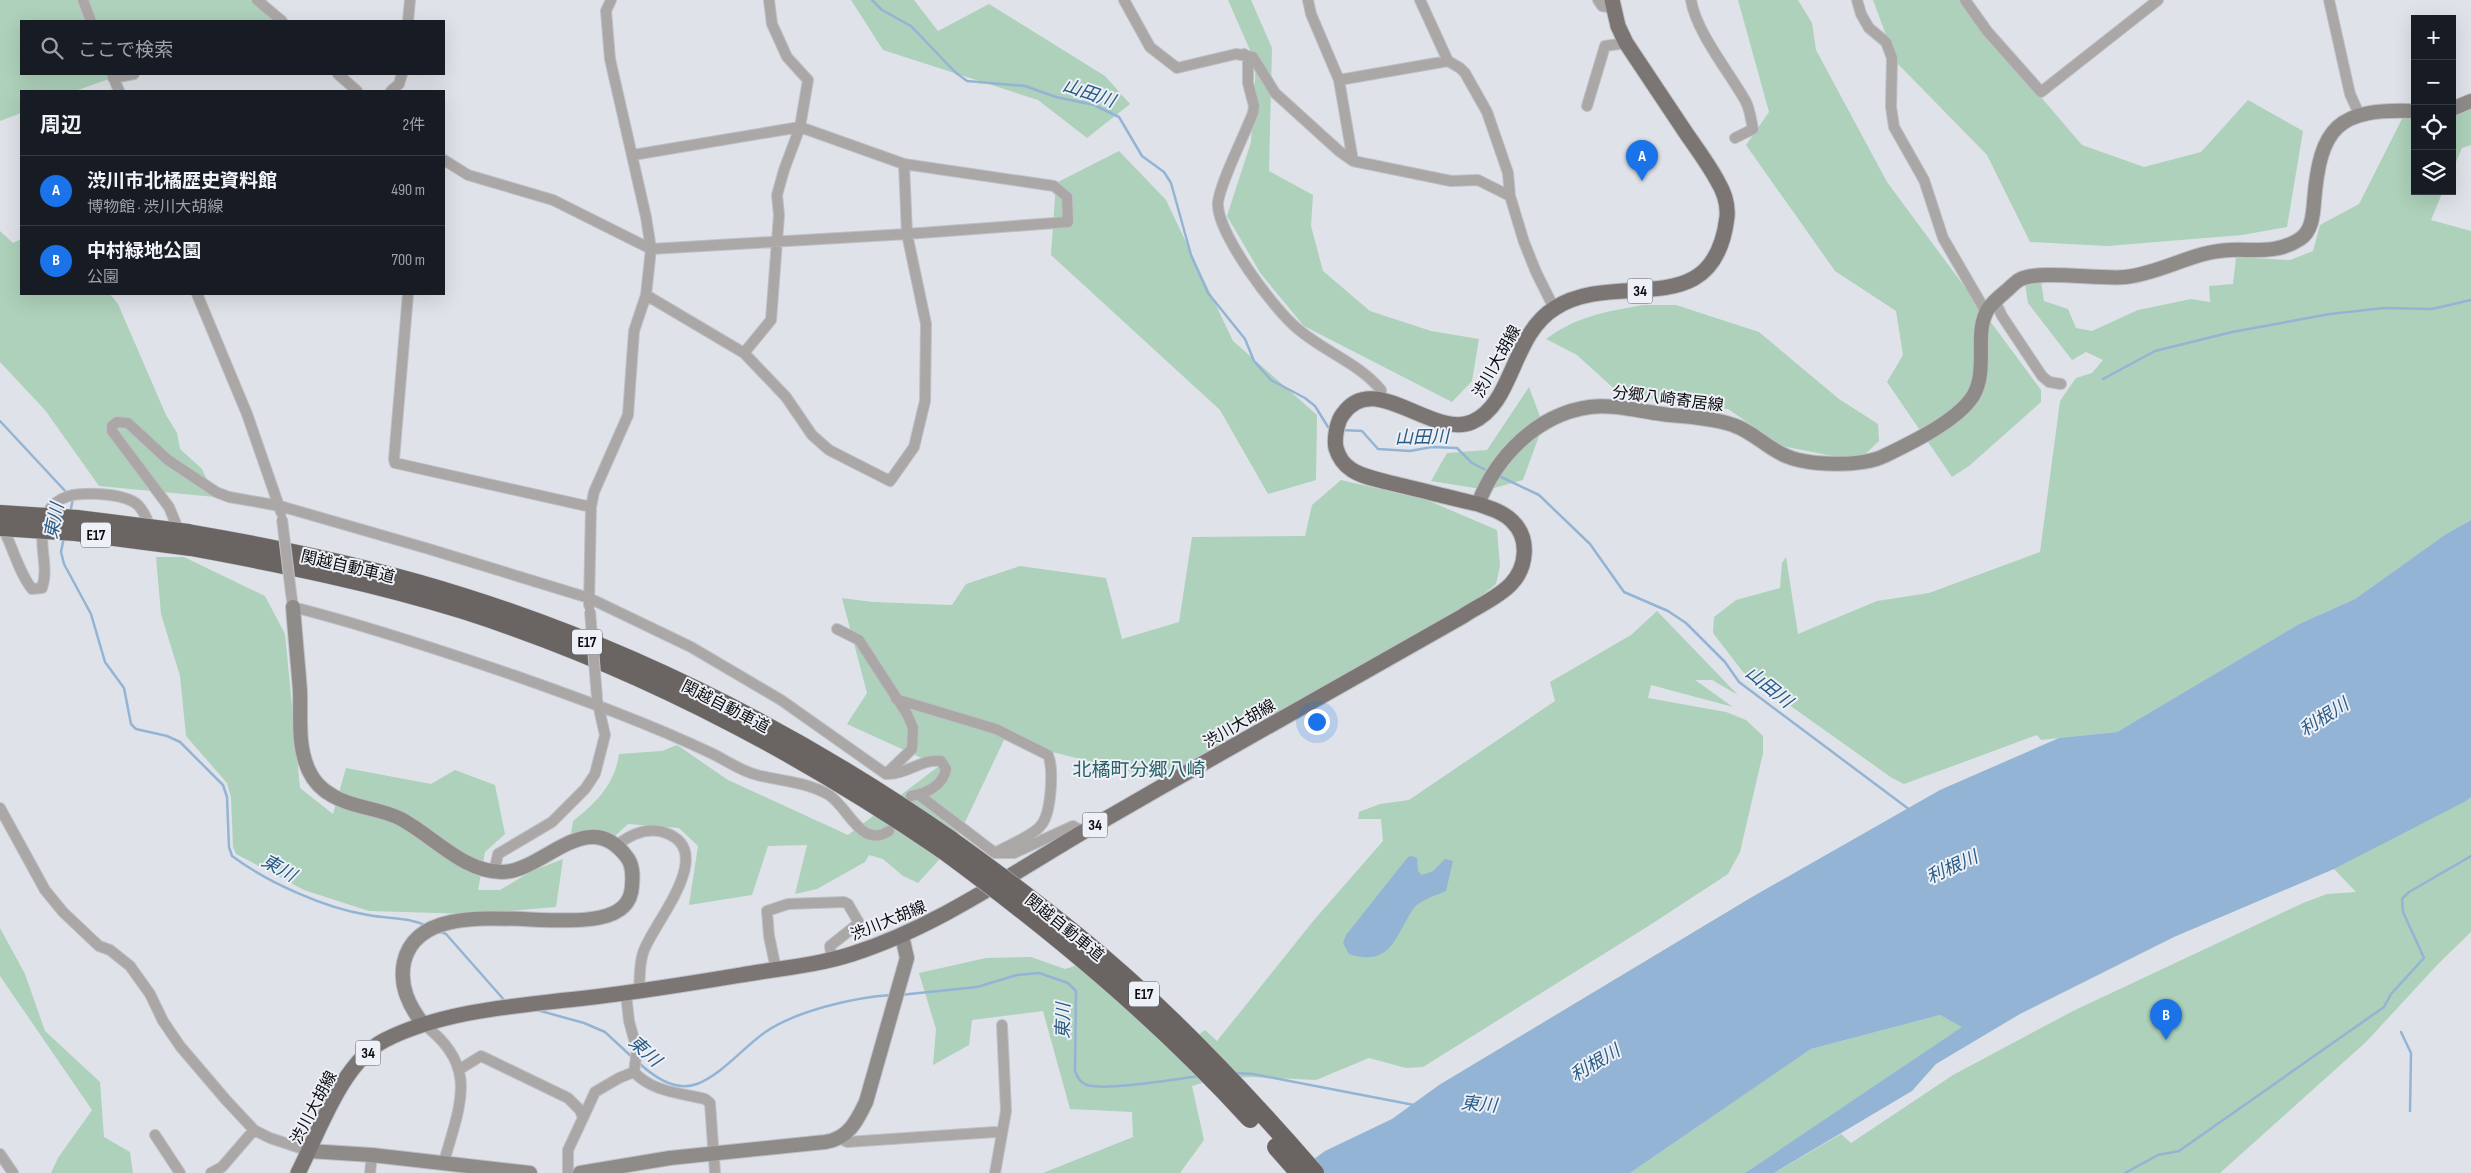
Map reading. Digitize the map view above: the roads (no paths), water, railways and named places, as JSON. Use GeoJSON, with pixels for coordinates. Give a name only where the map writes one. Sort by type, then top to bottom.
{"type":"FeatureCollection","features":[{"type":"Feature","properties":{"kind":"highway","name":"関越自動車道"},"geometry":{"type":"LineString","coordinates":[[0,514],[77,519],[189,540],[411,595],[498,622],[566,648],[623,671],[745,729],[947,845],[1061,922],[1148,998],[1243,1092],[1316,1173]]}},
{"type":"Feature","properties":{"kind":"highway","name":"関越自動車道"},"geometry":{"type":"LineString","coordinates":[[0,527],[189,540]]}},
{"type":"Feature","properties":{"kind":"highway","name":"関越自動車道"},"geometry":{"type":"LineString","coordinates":[[947,845],[1141,1009],[1236,1103],[1299,1173]]}},
{"type":"Feature","properties":{"kind":"main road","name":"渋川大胡線"},"geometry":{"type":"LineString","coordinates":[[298,1173],[344,1080],[361,1059],[380,1043],[423,1024],[443,1018],[541,1003],[633,992],[832,960],[902,936],[939,918],[1083,832],[1463,616],[1509,586],[1522,568],[1524,546],[1522,535],[1512,520],[1493,509],[1478,504],[1372,478],[1352,470],[1340,460],[1336,446],[1340,417],[1347,407],[1358,400],[1381,400],[1392,402],[1438,422],[1451,425],[1464,424],[1479,418],[1492,408],[1524,340],[1554,308],[1592,293],[1613,290],[1660,290],[1689,282],[1710,264],[1719,247],[1727,213],[1719,184],[1626,42],[1618,26],[1612,4]]}},
{"type":"Feature","properties":{"kind":"street"},"geometry":{"type":"LineString","coordinates":[[83,0],[91,20]]}},
{"type":"Feature","properties":{"kind":"street"},"geometry":{"type":"LineString","coordinates":[[257,0],[281,20]]}},
{"type":"Feature","properties":{"kind":"street"},"geometry":{"type":"LineString","coordinates":[[408,20],[410,0]]}},
{"type":"Feature","properties":{"kind":"street"},"geometry":{"type":"LineString","coordinates":[[494,872],[498,854],[552,822],[585,789],[595,774],[605,735],[598,702],[589,598],[592,507],[594,492],[628,415],[634,331],[646,295],[651,249],[633,155],[610,59],[606,10],[611,0]]}},
{"type":"Feature","properties":{"kind":"street"},"geometry":{"type":"LineString","coordinates":[[744,353],[771,320],[779,215],[777,195],[800,126],[808,80],[787,57],[772,24],[770,0]]}},
{"type":"Feature","properties":{"kind":"street"},"geometry":{"type":"LineString","coordinates":[[1124,0],[1150,47],[1177,68],[1244,54],[1253,57],[1274,93],[1339,151],[1353,161],[1450,181],[1478,180],[1510,196]]}},
{"type":"Feature","properties":{"kind":"street"},"geometry":{"type":"LineString","coordinates":[[1308,0],[1311,14],[1340,80],[1353,161]]}},
{"type":"Feature","properties":{"kind":"street"},"geometry":{"type":"LineString","coordinates":[[1420,0],[1448,61],[1465,74],[1487,112],[1508,173],[1510,196],[1536,272],[1554,308]]}},
{"type":"Feature","properties":{"kind":"street"},"geometry":{"type":"LineString","coordinates":[[1598,0],[1602,6],[1612,4]]}},
{"type":"Feature","properties":{"kind":"street"},"geometry":{"type":"LineString","coordinates":[[1691,0],[1692,9],[1708,40],[1747,104],[1753,128],[1735,138]]}},
{"type":"Feature","properties":{"kind":"street"},"geometry":{"type":"LineString","coordinates":[[1856,0],[1869,28],[1886,42],[1892,58],[1891,107],[1896,133],[1924,180],[1944,238],[1991,306],[2002,316],[2042,376],[2049,382],[2061,384]]}},
{"type":"Feature","properties":{"kind":"street"},"geometry":{"type":"LineString","coordinates":[[1965,0],[1987,31],[2041,92],[2158,0]]}},
{"type":"Feature","properties":{"kind":"street"},"geometry":{"type":"LineString","coordinates":[[2329,0],[2350,94],[2359,114]]}},
{"type":"Feature","properties":{"kind":"street"},"geometry":{"type":"LineString","coordinates":[[1587,106],[1605,46],[1626,42]]}},
{"type":"Feature","properties":{"kind":"street"},"geometry":{"type":"LineString","coordinates":[[1244,54],[1248,61],[1248,83],[1254,106],[1218,201],[1222,224],[1247,268],[1297,329],[1370,379],[1381,390],[1381,400]]}},
{"type":"Feature","properties":{"kind":"street"},"geometry":{"type":"LineString","coordinates":[[1340,80],[1448,61]]}},
{"type":"Feature","properties":{"kind":"street"},"geometry":{"type":"LineString","coordinates":[[339,75],[356,90]]}},
{"type":"Feature","properties":{"kind":"street"},"geometry":{"type":"LineString","coordinates":[[392,90],[399,84],[402,75]]}},
{"type":"Feature","properties":{"kind":"street"},"geometry":{"type":"LineString","coordinates":[[112,76],[118,90]]}},
{"type":"Feature","properties":{"kind":"street"},"geometry":{"type":"LineString","coordinates":[[2456,107],[2471,101]]}},
{"type":"Feature","properties":{"kind":"street"},"geometry":{"type":"LineString","coordinates":[[1991,306],[2020,280],[2034,276],[2126,277],[2210,252],[2230,250],[2269,252],[2302,238],[2312,223],[2316,173],[2325,145],[2336,128],[2359,114],[2377,110],[2411,111]]}},
{"type":"Feature","properties":{"kind":"street"},"geometry":{"type":"LineString","coordinates":[[445,161],[468,175],[553,200],[651,249],[908,234],[1068,222],[1067,197],[1054,186],[904,164],[800,126],[633,155]]}},
{"type":"Feature","properties":{"kind":"street"},"geometry":{"type":"LineString","coordinates":[[646,295],[744,353],[786,397],[812,436],[829,450],[890,481],[914,447],[925,401],[926,324],[908,234],[904,164]]}},
{"type":"Feature","properties":{"kind":"street"},"geometry":{"type":"LineString","coordinates":[[197,295],[247,414],[280,506],[292,600],[300,690],[301,742],[304,759],[316,783],[335,798],[399,818],[464,862],[481,869],[505,872],[526,867],[564,844],[582,838],[606,840],[617,845],[628,858],[632,868],[632,890],[626,902],[615,912],[590,919],[470,919],[450,921],[433,926],[421,935],[406,955],[403,968],[408,1002],[423,1024],[457,1059],[460,1070],[460,1096],[444,1162]]}},
{"type":"Feature","properties":{"kind":"street"},"geometry":{"type":"LineString","coordinates":[[408,295],[395,463],[592,507]]}},
{"type":"Feature","properties":{"kind":"street","name":"分郷八崎寄居線"},"geometry":{"type":"LineString","coordinates":[[1478,504],[1486,483],[1495,469],[1514,448],[1545,423],[1563,415],[1592,407],[1616,408],[1720,421],[1752,434],[1783,455],[1813,463],[1868,460],[1886,455],[1941,424],[1963,408],[1979,385],[1991,306]]}},
{"type":"Feature","properties":{"kind":"street"},"geometry":{"type":"LineString","coordinates":[[0,523],[14,548],[24,576],[32,588],[37,589],[42,588],[45,572],[42,527],[49,510],[57,500],[81,493],[134,500],[143,510],[152,534],[161,538],[169,538],[176,524],[169,507],[112,431],[112,426],[124,421],[128,422],[168,460],[216,492],[229,497],[280,506],[589,598],[691,647],[781,700],[886,774],[897,775],[934,760],[941,761],[946,769],[944,780],[915,795],[995,853],[1014,854],[1073,826],[1083,832]]}},
{"type":"Feature","properties":{"kind":"street"},"geometry":{"type":"LineString","coordinates":[[292,600],[598,702],[674,736],[745,771],[809,786],[828,794],[840,803],[855,826],[872,836],[882,836],[890,831]]}},
{"type":"Feature","properties":{"kind":"street"},"geometry":{"type":"LineString","coordinates":[[837,629],[859,640],[913,728],[912,749],[886,774]]}},
{"type":"Feature","properties":{"kind":"street"},"geometry":{"type":"LineString","coordinates":[[896,700],[996,729],[1048,755],[1053,775],[1043,824],[1032,833],[995,853]]}},
{"type":"Feature","properties":{"kind":"street"},"geometry":{"type":"LineString","coordinates":[[0,808],[45,890],[63,912],[99,946],[110,950],[130,966],[150,994],[163,1021],[180,1046],[254,1130],[270,1138],[309,1151],[444,1162],[474,1170],[530,1173]]}},
{"type":"Feature","properties":{"kind":"street"},"geometry":{"type":"LineString","coordinates":[[617,845],[639,832],[662,832],[678,840],[684,848],[685,862],[679,890],[643,953],[633,992],[629,1021],[636,1042],[637,1055],[634,1069],[639,1078],[657,1088],[705,1099],[710,1102],[715,1173]]}},
{"type":"Feature","properties":{"kind":"street"},"geometry":{"type":"LineString","coordinates":[[776,969],[769,936],[767,912],[788,904],[844,902],[848,904],[859,923],[830,946],[832,960]]}},
{"type":"Feature","properties":{"kind":"street"},"geometry":{"type":"LineString","coordinates":[[580,1173],[715,1153],[825,1142],[840,1138],[857,1121],[866,1102],[907,958],[902,936]]}},
{"type":"Feature","properties":{"kind":"street"},"geometry":{"type":"LineString","coordinates":[[996,1173],[1006,1111],[1002,1025]]}},
{"type":"Feature","properties":{"kind":"street"},"geometry":{"type":"LineString","coordinates":[[460,1070],[481,1056],[568,1098],[580,1110],[583,1118]]}},
{"type":"Feature","properties":{"kind":"street"},"geometry":{"type":"LineString","coordinates":[[568,1173],[568,1150],[595,1092],[634,1069]]}},
{"type":"Feature","properties":{"kind":"street"},"geometry":{"type":"LineString","coordinates":[[211,1173],[222,1167],[254,1130]]}},
{"type":"Feature","properties":{"kind":"street"},"geometry":{"type":"LineString","coordinates":[[840,1138],[847,1142],[995,1132],[1002,1134]]}},
{"type":"Feature","properties":{"kind":"street"},"geometry":{"type":"LineString","coordinates":[[155,1135],[180,1173]]}},
{"type":"Feature","properties":{"kind":"street"},"geometry":{"type":"LineString","coordinates":[[0,1154],[13,1173]]}},
{"type":"Feature","properties":{"kind":"street"},"geometry":{"type":"LineString","coordinates":[[370,1173],[372,1155]]}},
{"type":"Feature","properties":{"kind":"water","name":"利根川"},"geometry":{"type":"Polygon","coordinates":[[[2471,520],[2471,797],[2466,801],[2334,869],[2174,937],[2020,1014],[1936,1064],[1912,1091],[1774,1173],[1745,1173],[1962,1027],[1940,1015],[1811,1049],[1630,1173],[1295,1173],[1325,1151],[1392,1119],[1439,1085],[1752,897],[1940,790],[2059,738],[2117,732],[2299,624],[2355,599],[2446,534],[2471,520]]]}},
{"type":"Feature","properties":{"kind":"water"},"geometry":{"type":"Polygon","coordinates":[[[1408,857],[1417,858],[1418,871],[1422,875],[1433,871],[1445,859],[1453,861],[1446,891],[1417,905],[1397,938],[1384,952],[1375,956],[1364,957],[1349,954],[1343,943],[1346,935],[1408,857]]]}},
{"type":"Feature","properties":{"kind":"waterway","name":"山田川"},"geometry":{"type":"LineString","coordinates":[[872,0],[882,10],[911,26],[955,72],[967,81],[1025,86],[1056,97],[1094,105],[1119,117],[1142,156],[1164,172],[1171,183],[1191,255],[1208,293],[1245,339],[1254,361],[1271,380],[1305,398],[1315,406],[1328,427],[1332,428]]}},
{"type":"Feature","properties":{"kind":"waterway"},"geometry":{"type":"LineString","coordinates":[[2103,379],[2155,351],[2232,332],[2330,314],[2384,308],[2432,309],[2471,300]]}},
{"type":"Feature","properties":{"kind":"waterway","name":"東川"},"geometry":{"type":"LineString","coordinates":[[0,421],[67,493]]}},
{"type":"Feature","properties":{"kind":"waterway","name":"山田川"},"geometry":{"type":"LineString","coordinates":[[1342,430],[1362,431],[1378,449],[1410,451],[1432,447],[1457,448],[1472,463],[1490,472]]}},
{"type":"Feature","properties":{"kind":"waterway","name":"山田川"},"geometry":{"type":"LineString","coordinates":[[1497,475],[1539,495],[1590,544],[1624,592],[1668,611],[1686,623],[1725,662],[1739,682],[1910,810]]}},
{"type":"Feature","properties":{"kind":"waterway","name":"東川"},"geometry":{"type":"LineString","coordinates":[[70,513],[73,499]]}},
{"type":"Feature","properties":{"kind":"waterway","name":"東川"},"geometry":{"type":"LineString","coordinates":[[64,537],[61,552],[64,564],[91,614],[105,662],[124,688],[131,724],[136,729],[167,736],[180,742],[223,785],[227,797],[229,847],[232,856],[262,875],[315,900],[351,912],[406,920],[427,926]]}},
{"type":"Feature","properties":{"kind":"waterway"},"geometry":{"type":"LineString","coordinates":[[2125,1173],[2158,1155],[2179,1151],[2384,1007],[2391,994],[2424,958],[2403,912],[2402,899],[2409,892],[2471,856]]}},
{"type":"Feature","properties":{"kind":"waterway","name":"東川"},"geometry":{"type":"LineString","coordinates":[[441,932],[446,934],[505,1001]]}},
{"type":"Feature","properties":{"kind":"waterway","name":"東川"},"geometry":{"type":"LineString","coordinates":[[900,995],[977,987],[1017,975],[1039,973],[1068,983],[1076,991],[1075,1071],[1082,1083],[1110,1087],[1200,1076]]}},
{"type":"Feature","properties":{"kind":"waterway","name":"東川"},"geometry":{"type":"LineString","coordinates":[[639,1063],[658,1078],[673,1085],[689,1086],[697,1084],[723,1068],[764,1033],[792,1018],[843,1002],[892,995]]}},
{"type":"Feature","properties":{"kind":"waterway","name":"東川"},"geometry":{"type":"LineString","coordinates":[[537,1010],[584,1023],[605,1032],[633,1058]]}},
{"type":"Feature","properties":{"kind":"waterway"},"geometry":{"type":"LineString","coordinates":[[2401,1032],[2411,1053],[2410,1111]]}},
{"type":"Feature","properties":{"kind":"waterway","name":"東川"},"geometry":{"type":"LineString","coordinates":[[1233,1073],[1253,1074],[1414,1105]]}},
{"type":"Feature","properties":{"kind":"place","name":"渋川市北橘歴史資料館"},"geometry":{"type":"Point","coordinates":[1642,181]}},
{"type":"Feature","properties":{"kind":"place","name":"中村緑地公園"},"geometry":{"type":"Point","coordinates":[2166,1040]}},
{"type":"Feature","properties":{"kind":"district","name":"北橘町分郷八崎"},"geometry":{"type":"Point","coordinates":[1139,769]}}]}
